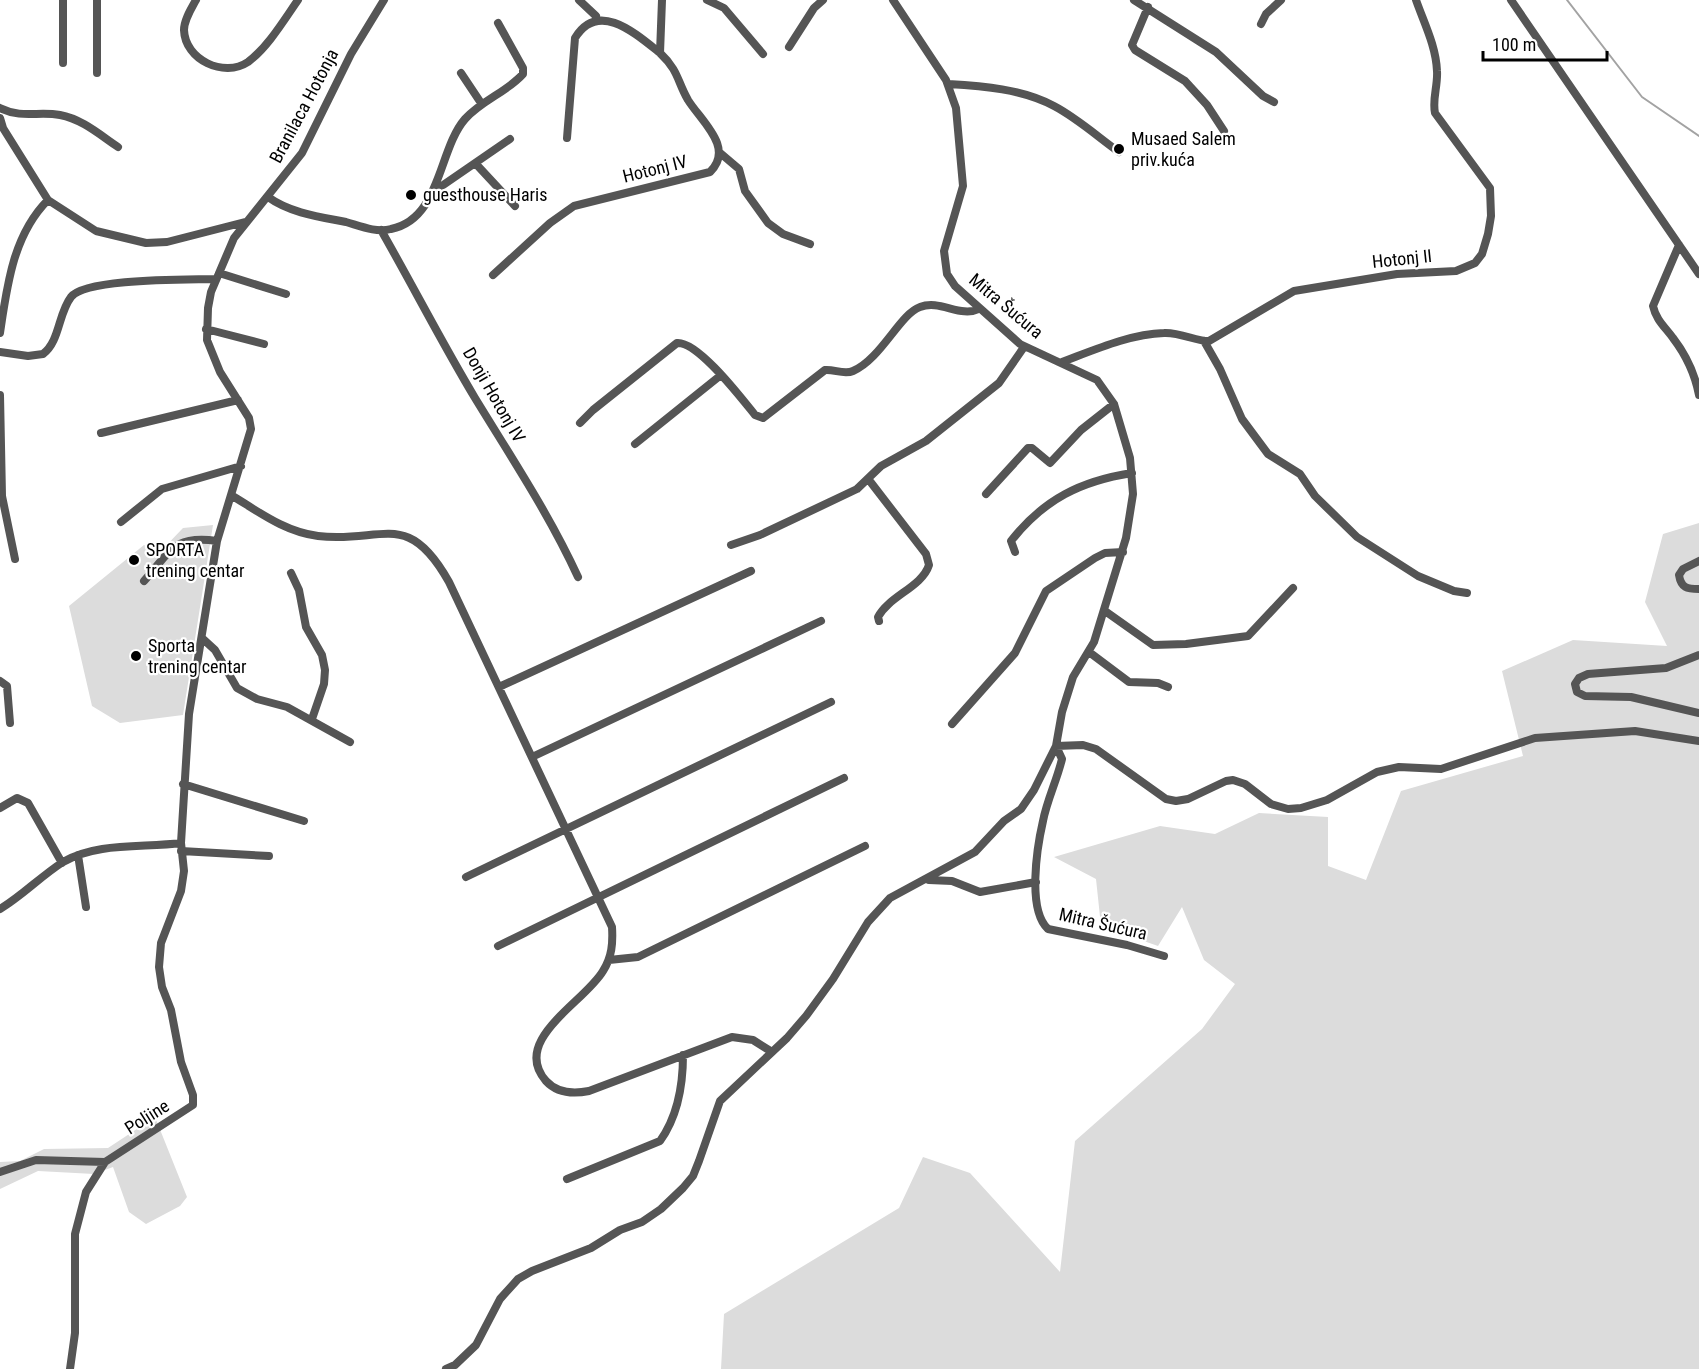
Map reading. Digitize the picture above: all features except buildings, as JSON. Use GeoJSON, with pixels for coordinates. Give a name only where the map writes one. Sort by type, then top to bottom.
{"type":"FeatureCollection","features":[{"type":"Feature","properties":{"kind":"street"},"geometry":{"type":"LineString","coordinates":[[63,0],[63,63]]}},
{"type":"Feature","properties":{"kind":"street"},"geometry":{"type":"LineString","coordinates":[[97,0],[97,73]]}},
{"type":"Feature","properties":{"kind":"street"},"geometry":{"type":"LineString","coordinates":[[196,0],[184,27],[187,42],[199,58],[216,68],[247,62],[263,47],[298,0]]}},
{"type":"Feature","properties":{"kind":"street","name":"Branilaca Hotonja"},"geometry":{"type":"LineString","coordinates":[[181,847],[189,714],[203,639],[217,541],[251,429],[249,418],[220,372],[207,340],[208,308],[217,276],[234,238],[302,153],[351,54],[384,0]]}},
{"type":"Feature","properties":{"kind":"street"},"geometry":{"type":"LineString","coordinates":[[579,0],[596,16]]}},
{"type":"Feature","properties":{"kind":"street"},"geometry":{"type":"LineString","coordinates":[[660,53],[662,0]]}},
{"type":"Feature","properties":{"kind":"street"},"geometry":{"type":"LineString","coordinates":[[707,0],[724,8],[763,54]]}},
{"type":"Feature","properties":{"kind":"street"},"geometry":{"type":"LineString","coordinates":[[789,46],[814,8],[823,0]]}},
{"type":"Feature","properties":{"kind":"street","name":"Mitra Šućura"},"geometry":{"type":"LineString","coordinates":[[893,0],[948,84],[956,108],[963,186],[944,251],[947,274],[955,286],[979,309],[1024,347],[1062,362],[1097,380],[1114,404],[1132,473],[1131,514],[1123,552],[1105,611],[1089,652],[1073,677],[1058,728],[1056,747],[1062,759],[1043,820],[1036,882],[1038,916],[1048,929],[1127,945],[1164,956]]}},
{"type":"Feature","properties":{"kind":"street"},"geometry":{"type":"LineString","coordinates":[[1134,0],[1216,52],[1263,96],[1274,102]]}},
{"type":"Feature","properties":{"kind":"street"},"geometry":{"type":"LineString","coordinates":[[1261,24],[1266,14],[1281,0]]}},
{"type":"Feature","properties":{"kind":"street","name":"Hotonj II"},"geometry":{"type":"LineString","coordinates":[[1204,341],[1294,291],[1397,274],[1456,271],[1467,268],[1482,254],[1491,216],[1490,188],[1435,113],[1433,104],[1437,86],[1435,58],[1416,0]]}},
{"type":"Feature","properties":{"kind":"street"},"geometry":{"type":"LineString","coordinates":[[1511,0],[1699,274]]}},
{"type":"Feature","properties":{"kind":"street"},"geometry":{"type":"LineString","coordinates":[[1148,8],[1134,38],[1132,45],[1135,50],[1185,81],[1208,105],[1224,131]]}},
{"type":"Feature","properties":{"kind":"street"},"geometry":{"type":"LineString","coordinates":[[567,138],[575,38],[596,16],[607,15],[660,53],[677,71],[686,96],[710,129],[719,152],[739,169],[745,190],[768,223],[783,234],[810,244]]}},
{"type":"Feature","properties":{"kind":"street"},"geometry":{"type":"LineString","coordinates":[[433,192],[455,135],[464,120],[481,103],[523,74],[523,68],[498,23]]}},
{"type":"Feature","properties":{"kind":"street"},"geometry":{"type":"LineString","coordinates":[[460,73],[481,103]]}},
{"type":"Feature","properties":{"kind":"street"},"geometry":{"type":"LineString","coordinates":[[948,84],[979,85],[1038,99],[1062,111],[1119,152]]}},
{"type":"Feature","properties":{"kind":"street"},"geometry":{"type":"LineString","coordinates":[[0,108],[15,115],[46,114],[72,118],[118,147]]}},
{"type":"Feature","properties":{"kind":"street"},"geometry":{"type":"LineString","coordinates":[[0,118],[26,168],[48,200],[96,231],[146,243],[199,236],[245,222]]}},
{"type":"Feature","properties":{"kind":"street"},"geometry":{"type":"LineString","coordinates":[[268,197],[278,204],[306,214],[381,230],[402,225],[433,192],[510,139]]}},
{"type":"Feature","properties":{"kind":"street","name":"Hotonj IV"},"geometry":{"type":"LineString","coordinates":[[493,275],[550,224],[574,206],[710,172],[718,161],[719,152]]}},
{"type":"Feature","properties":{"kind":"street"},"geometry":{"type":"LineString","coordinates":[[476,164],[515,206]]}},
{"type":"Feature","properties":{"kind":"street"},"geometry":{"type":"LineString","coordinates":[[0,333],[13,260],[39,210],[48,200]]}},
{"type":"Feature","properties":{"kind":"street","name":"Donji Hotonj IV"},"geometry":{"type":"LineString","coordinates":[[381,230],[461,374],[531,492],[546,512],[578,577]]}},
{"type":"Feature","properties":{"kind":"street"},"geometry":{"type":"LineString","coordinates":[[1679,245],[1653,306],[1661,325],[1681,350],[1691,369],[1699,395]]}},
{"type":"Feature","properties":{"kind":"street"},"geometry":{"type":"LineString","coordinates":[[0,352],[28,356],[43,354],[54,339],[70,299],[76,291],[87,287],[217,276],[286,294]]}},
{"type":"Feature","properties":{"kind":"street"},"geometry":{"type":"LineString","coordinates":[[580,423],[592,410],[677,343],[686,344],[721,375],[754,415],[763,418],[825,370],[849,372],[855,370],[877,352],[909,314],[922,306],[939,306],[966,312],[979,309]]}},
{"type":"Feature","properties":{"kind":"street"},"geometry":{"type":"LineString","coordinates":[[206,329],[264,344]]}},
{"type":"Feature","properties":{"kind":"street"},"geometry":{"type":"LineString","coordinates":[[1062,362],[1131,339],[1163,333],[1189,335],[1204,341],[1220,369],[1242,419],[1268,454],[1300,474],[1315,496],[1357,537],[1418,576],[1446,588],[1467,593]]}},
{"type":"Feature","properties":{"kind":"street"},"geometry":{"type":"LineString","coordinates":[[731,545],[760,535],[828,504],[869,480],[881,466],[926,441],[999,383],[1024,347]]}},
{"type":"Feature","properties":{"kind":"street"},"geometry":{"type":"LineString","coordinates":[[635,444],[721,375]]}},
{"type":"Feature","properties":{"kind":"street"},"geometry":{"type":"LineString","coordinates":[[0,395],[3,471],[1,496],[15,559]]}},
{"type":"Feature","properties":{"kind":"street"},"geometry":{"type":"LineString","coordinates":[[102,433],[238,400]]}},
{"type":"Feature","properties":{"kind":"street"},"geometry":{"type":"LineString","coordinates":[[986,494],[1028,448],[1032,448],[1050,463],[1081,430],[1114,404]]}},
{"type":"Feature","properties":{"kind":"street"},"geometry":{"type":"LineString","coordinates":[[121,522],[162,489],[241,466]]}},
{"type":"Feature","properties":{"kind":"street"},"geometry":{"type":"LineString","coordinates":[[1015,552],[1011,541],[1054,500],[1090,481],[1132,473]]}},
{"type":"Feature","properties":{"kind":"street"},"geometry":{"type":"LineString","coordinates":[[869,480],[926,554],[929,565],[924,574],[880,612],[879,621]]}},
{"type":"Feature","properties":{"kind":"street"},"geometry":{"type":"LineString","coordinates":[[231,495],[287,528],[302,533],[333,537],[392,533],[416,542],[443,571],[612,927],[613,943],[609,960],[591,987],[554,1021],[542,1036],[537,1050],[537,1064],[542,1076],[551,1086],[576,1093],[732,1037],[753,1040],[772,1052]]}},
{"type":"Feature","properties":{"kind":"street"},"geometry":{"type":"LineString","coordinates":[[144,581],[183,541],[192,538],[217,541]]}},
{"type":"Feature","properties":{"kind":"street"},"geometry":{"type":"LineString","coordinates":[[952,724],[1015,652],[1046,591],[1095,558],[1105,553],[1123,552]]}},
{"type":"Feature","properties":{"kind":"street"},"geometry":{"type":"LineString","coordinates":[[1699,561],[1683,569],[1679,575],[1681,584],[1687,589],[1699,589]]}},
{"type":"Feature","properties":{"kind":"street"},"geometry":{"type":"LineString","coordinates":[[499,687],[752,571]]}},
{"type":"Feature","properties":{"kind":"street"},"geometry":{"type":"LineString","coordinates":[[291,573],[299,590],[306,627],[322,655],[325,670],[324,684],[312,718]]}},
{"type":"Feature","properties":{"kind":"street"},"geometry":{"type":"LineString","coordinates":[[1105,611],[1153,645],[1186,644],[1248,636],[1293,588]]}},
{"type":"Feature","properties":{"kind":"street"},"geometry":{"type":"LineString","coordinates":[[532,756],[821,621]]}},
{"type":"Feature","properties":{"kind":"street"},"geometry":{"type":"LineString","coordinates":[[203,639],[215,650],[237,688],[257,699],[287,706],[312,718],[350,742]]}},
{"type":"Feature","properties":{"kind":"street"},"geometry":{"type":"LineString","coordinates":[[1089,652],[1129,682],[1158,683],[1168,687]]}},
{"type":"Feature","properties":{"kind":"street"},"geometry":{"type":"LineString","coordinates":[[1699,655],[1666,668],[1588,674],[1579,678],[1575,684],[1577,692],[1585,696],[1631,697],[1699,713]]}},
{"type":"Feature","properties":{"kind":"street"},"geometry":{"type":"LineString","coordinates":[[0,681],[7,686],[10,723]]}},
{"type":"Feature","properties":{"kind":"street"},"geometry":{"type":"LineString","coordinates":[[466,878],[568,831],[831,702]]}},
{"type":"Feature","properties":{"kind":"street"},"geometry":{"type":"LineString","coordinates":[[446,1369],[455,1365],[476,1345],[500,1299],[518,1279],[532,1271],[591,1248],[620,1230],[642,1222],[676,1195],[693,1176],[720,1101],[772,1052],[822,996],[863,929],[878,910],[890,898],[975,852],[1004,821],[1021,809],[1034,790],[1056,747],[1083,745],[1096,749],[1166,799],[1176,801],[1188,799],[1226,781],[1233,780],[1245,783],[1270,804],[1288,809],[1301,808],[1327,800],[1377,772],[1399,767],[1441,769],[1534,738],[1635,731],[1699,741]]}},
{"type":"Feature","properties":{"kind":"street"},"geometry":{"type":"LineString","coordinates":[[498,946],[844,778]]}},
{"type":"Feature","properties":{"kind":"street"},"geometry":{"type":"LineString","coordinates":[[183,784],[304,821]]}},
{"type":"Feature","properties":{"kind":"street"},"geometry":{"type":"LineString","coordinates":[[0,808],[16,798],[28,803],[62,863]]}},
{"type":"Feature","properties":{"kind":"street"},"geometry":{"type":"LineString","coordinates":[[609,960],[638,957],[865,846]]}},
{"type":"Feature","properties":{"kind":"street"},"geometry":{"type":"LineString","coordinates":[[0,909],[62,863],[78,855],[112,848],[181,847],[268,856]]}},
{"type":"Feature","properties":{"kind":"street","name":"Poljine"},"geometry":{"type":"LineString","coordinates":[[70,1369],[75,1333],[75,1234],[86,1192],[105,1162],[193,1105],[193,1095],[181,1062],[177,1035],[162,987],[159,968],[161,943],[180,891],[184,871],[181,847]]}},
{"type":"Feature","properties":{"kind":"street"},"geometry":{"type":"LineString","coordinates":[[78,855],[86,907]]}},
{"type":"Feature","properties":{"kind":"street"},"geometry":{"type":"LineString","coordinates":[[926,880],[952,881],[980,892],[1036,882]]}},
{"type":"Feature","properties":{"kind":"street"},"geometry":{"type":"LineString","coordinates":[[567,1179],[660,1141],[674,1113],[683,1072],[683,1055]]}},
{"type":"Feature","properties":{"kind":"street"},"geometry":{"type":"LineString","coordinates":[[0,1172],[36,1160],[105,1162]]}},
{"type":"Feature","properties":{"kind":"shaded area"},"geometry":{"type":"Polygon","coordinates":[[[1699,523],[1699,1369],[721,1369],[724,1314],[899,1208],[923,1157],[970,1173],[1060,1272],[1075,1141],[1202,1029],[1235,984],[1204,960],[1182,907],[1158,946],[1101,926],[1096,879],[1054,857],[1160,826],[1215,834],[1259,813],[1328,817],[1328,866],[1366,880],[1401,791],[1523,756],[1502,671],[1573,640],[1667,646],[1645,602],[1663,534],[1699,523]]]}},
{"type":"Feature","properties":{"kind":"shaded area","name":"Sporta trening centar"},"geometry":{"type":"Polygon","coordinates":[[[213,525],[183,715],[120,723],[92,706],[69,606],[144,545],[159,553],[183,528],[213,525]]]}},
{"type":"Feature","properties":{"kind":"shaded area"},"geometry":{"type":"Polygon","coordinates":[[[155,1117],[187,1197],[180,1206],[146,1224],[129,1212],[113,1167],[94,1174],[38,1171],[0,1189],[0,1162],[20,1161],[44,1149],[108,1148],[155,1117]]]}},
{"type":"Feature","properties":{"kind":"waterway"},"geometry":{"type":"LineString","coordinates":[[1567,0],[1642,97],[1699,136]]}},
{"type":"Feature","properties":{"kind":"place","name":"Musaed Salem priv.kuća"},"geometry":{"type":"Point","coordinates":[1119,149]}},
{"type":"Feature","properties":{"kind":"place","name":"guesthouse Haris"},"geometry":{"type":"Point","coordinates":[411,195]}},
{"type":"Feature","properties":{"kind":"place","name":"SPORTA trening centar"},"geometry":{"type":"Point","coordinates":[134,560]}},
{"type":"Feature","properties":{"kind":"place","name":"Sporta trening centar"},"geometry":{"type":"Point","coordinates":[136,656]}}]}
